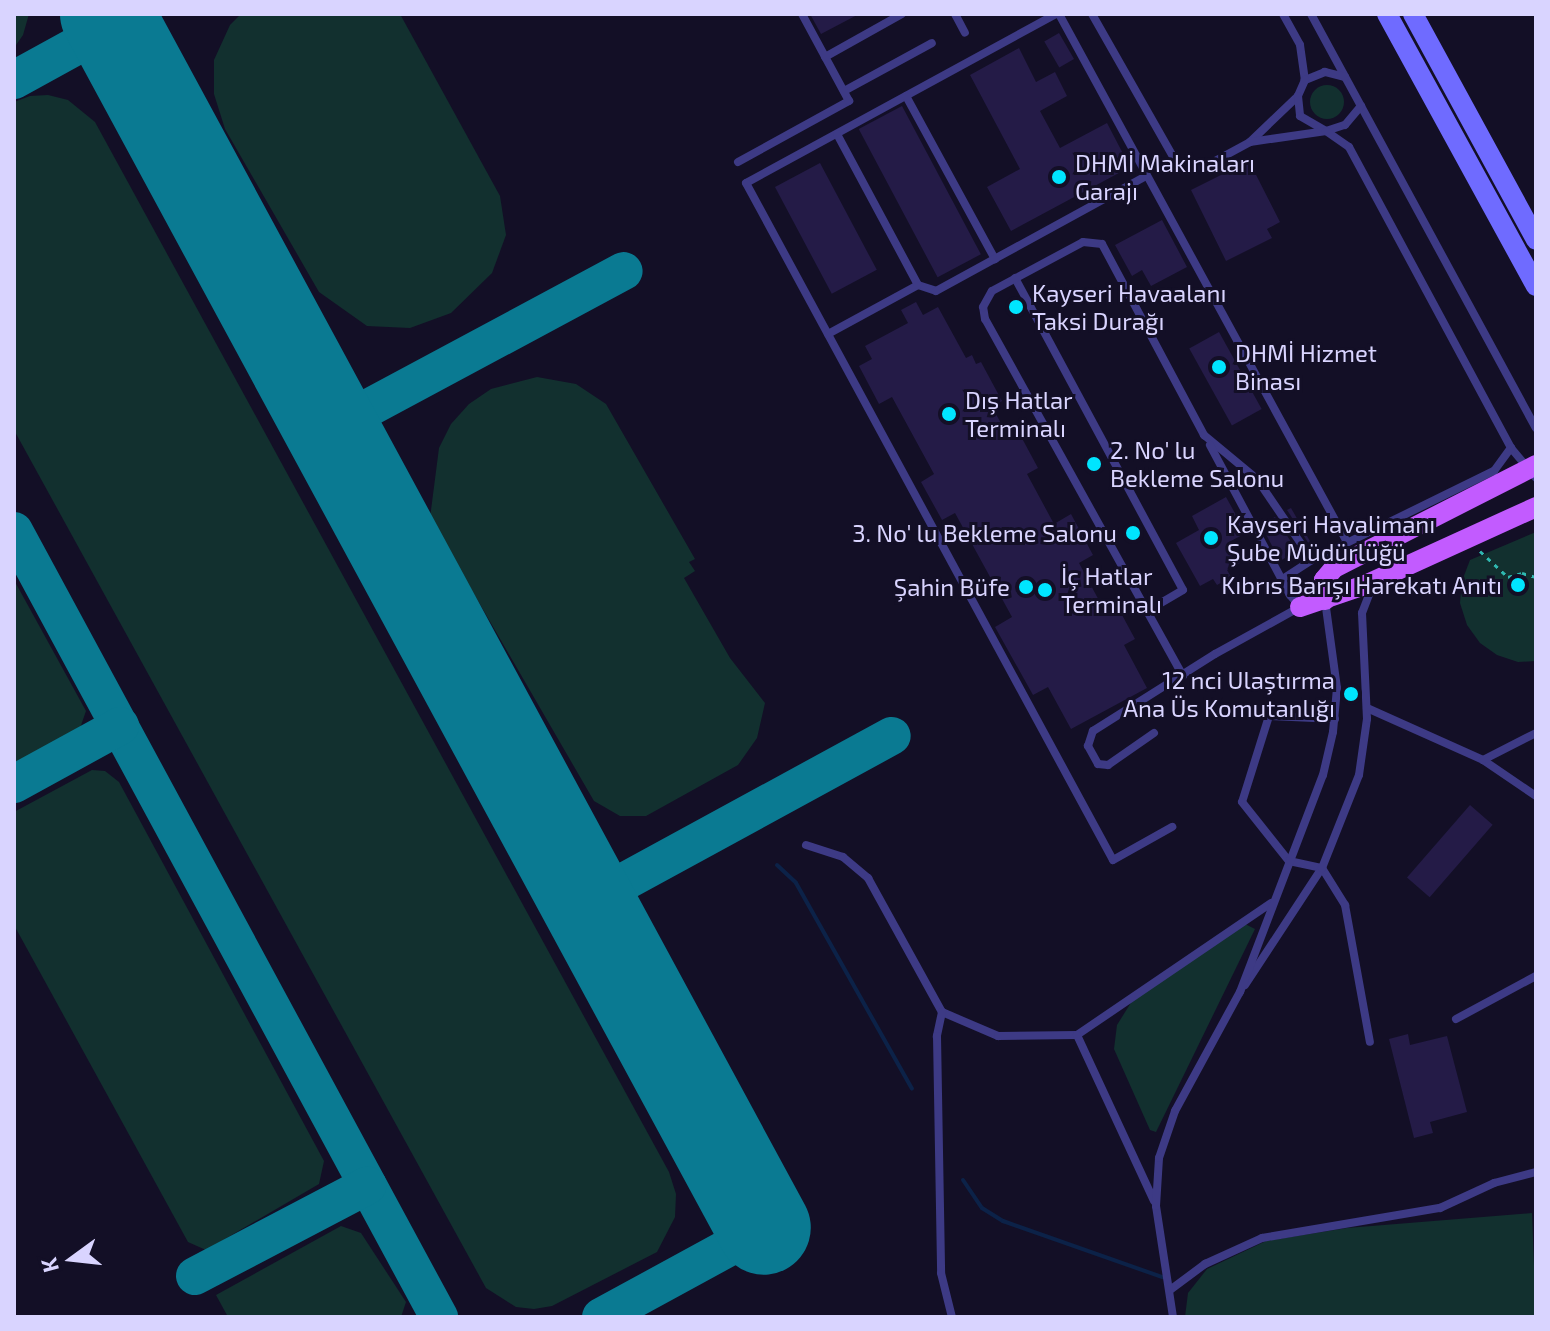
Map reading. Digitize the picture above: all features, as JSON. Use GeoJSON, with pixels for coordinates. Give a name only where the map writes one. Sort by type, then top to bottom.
{"type":"FeatureCollection","features":[{"type":"Feature","properties":{"kind":"main road"},"geometry":{"type":"LineString","coordinates":[[1387,14],[1536,286]]}},
{"type":"Feature","properties":{"kind":"main road"},"geometry":{"type":"LineString","coordinates":[[1413,14],[1536,240]]}},
{"type":"Feature","properties":{"kind":"main road"},"geometry":{"type":"LineString","coordinates":[[1325,600],[1324,580],[1334,568],[1534,471]]}},
{"type":"Feature","properties":{"kind":"main road"},"geometry":{"type":"LineString","coordinates":[[1300,607],[1374,581],[1536,507]]}},
{"type":"Feature","properties":{"kind":"lane"},"geometry":{"type":"LineString","coordinates":[[738,162],[849,101],[802,14]]}},
{"type":"Feature","properties":{"kind":"lane"},"geometry":{"type":"LineString","coordinates":[[825,57],[902,14]]}},
{"type":"Feature","properties":{"kind":"lane"},"geometry":{"type":"LineString","coordinates":[[955,14],[965,33]]}},
{"type":"Feature","properties":{"kind":"lane"},"geometry":{"type":"LineString","coordinates":[[1172,827],[1113,860],[746,183],[1057,14],[1347,542]]}},
{"type":"Feature","properties":{"kind":"lane"},"geometry":{"type":"LineString","coordinates":[[1092,14],[1176,162],[1204,167],[1250,142],[1298,96],[1305,80],[1300,45],[1283,14]]}},
{"type":"Feature","properties":{"kind":"lane"},"geometry":{"type":"LineString","coordinates":[[1311,14],[1531,424],[1536,428]]}},
{"type":"Feature","properties":{"kind":"lane"},"geometry":{"type":"LineString","coordinates":[[844,91],[932,43]]}},
{"type":"Feature","properties":{"kind":"lane"},"geometry":{"type":"LineString","coordinates":[[1305,80],[1325,72],[1345,77]]}},
{"type":"Feature","properties":{"kind":"lane"},"geometry":{"type":"LineString","coordinates":[[906,96],[995,259]]}},
{"type":"Feature","properties":{"kind":"lane"},"geometry":{"type":"LineString","coordinates":[[1298,96],[1300,116],[1349,147],[1511,448],[1534,471]]}},
{"type":"Feature","properties":{"kind":"lane"},"geometry":{"type":"LineString","coordinates":[[1250,142],[1326,131],[1345,125],[1361,106]]}},
{"type":"Feature","properties":{"kind":"lane"},"geometry":{"type":"LineString","coordinates":[[837,134],[918,285],[936,291],[1146,176]]}},
{"type":"Feature","properties":{"kind":"lane"},"geometry":{"type":"LineString","coordinates":[[1154,733],[1108,765],[1098,764],[1088,746],[1093,731],[1300,607],[1290,595],[1284,578],[1102,244],[1083,242],[988,295],[983,307],[985,319],[1183,676]]}},
{"type":"Feature","properties":{"kind":"lane"},"geometry":{"type":"LineString","coordinates":[[1015,278],[1183,590],[1147,611]]}},
{"type":"Feature","properties":{"kind":"lane"},"geometry":{"type":"LineString","coordinates":[[828,334],[918,285]]}},
{"type":"Feature","properties":{"kind":"lane"},"geometry":{"type":"LineString","coordinates":[[1204,435],[1257,479],[1312,560]]}},
{"type":"Feature","properties":{"kind":"lane"},"geometry":{"type":"LineString","coordinates":[[1284,578],[1347,542],[1494,471],[1511,448]]}},
{"type":"Feature","properties":{"kind":"lane"},"geometry":{"type":"LineString","coordinates":[[1173,1317],[1156,1206],[1157,1174],[1168,1127],[1240,992],[1322,868],[1359,775],[1367,708],[1362,613],[1374,581]]}},
{"type":"Feature","properties":{"kind":"lane"},"geometry":{"type":"LineString","coordinates":[[1240,992],[1323,775],[1335,719],[1336,667],[1325,600]]}},
{"type":"Feature","properties":{"kind":"lane"},"geometry":{"type":"LineString","coordinates":[[1367,708],[1483,760],[1536,796]]}},
{"type":"Feature","properties":{"kind":"lane"},"geometry":{"type":"LineString","coordinates":[[1335,719],[1269,716],[1242,802],[1289,861],[1322,868],[1345,905],[1370,1042]]}},
{"type":"Feature","properties":{"kind":"lane"},"geometry":{"type":"LineString","coordinates":[[1483,760],[1536,733]]}},
{"type":"Feature","properties":{"kind":"lane"},"geometry":{"type":"LineString","coordinates":[[806,845],[843,857],[868,878],[942,1012],[998,1036],[1077,1035],[1272,903]]}},
{"type":"Feature","properties":{"kind":"lane"},"geometry":{"type":"LineString","coordinates":[[1456,1019],[1536,976]]}},
{"type":"Feature","properties":{"kind":"lane"},"geometry":{"type":"LineString","coordinates":[[942,1012],[937,1036],[941,1273],[952,1317]]}},
{"type":"Feature","properties":{"kind":"lane"},"geometry":{"type":"LineString","coordinates":[[1077,1035],[1156,1206]]}},
{"type":"Feature","properties":{"kind":"lane"},"geometry":{"type":"LineString","coordinates":[[1170,1290],[1215,1258],[1262,1238],[1440,1208],[1494,1183],[1536,1172]]}},
{"type":"Feature","properties":{"kind":"path"},"geometry":{"type":"LineString","coordinates":[[1466,539],[1508,577],[1522,573],[1536,577]]}},
{"type":"Feature","properties":{"kind":"green space"},"geometry":{"type":"Polygon","coordinates":[[[14,14],[29,14],[23,35],[14,48],[14,14]]]}},
{"type":"Feature","properties":{"kind":"green space"},"geometry":{"type":"Polygon","coordinates":[[[241,14],[400,14],[500,196],[506,235],[492,273],[451,313],[410,328],[367,326],[319,292],[225,129],[214,94],[214,60],[230,25],[241,14]]]}},
{"type":"Feature","properties":{"kind":"green space"},"geometry":{"type":"Polygon","coordinates":[[[1327,85],[1339,90],[1344,102],[1339,114],[1327,119],[1315,114],[1310,102],[1315,90],[1327,85]]]}},
{"type":"Feature","properties":{"kind":"green space"},"geometry":{"type":"Polygon","coordinates":[[[48,95],[68,100],[95,122],[669,1172],[676,1194],[675,1217],[657,1252],[552,1306],[534,1309],[516,1307],[486,1288],[14,430],[14,102],[30,96],[48,95]]]}},
{"type":"Feature","properties":{"kind":"green space"},"geometry":{"type":"Polygon","coordinates":[[[537,377],[576,384],[606,404],[695,559],[689,562],[695,571],[684,578],[730,658],[765,703],[757,738],[738,765],[646,816],[620,816],[594,801],[430,518],[439,448],[451,424],[469,404],[491,389],[537,377]]]}},
{"type":"Feature","properties":{"kind":"green space"},"geometry":{"type":"Polygon","coordinates":[[[1536,532],[1536,661],[1518,662],[1497,655],[1480,643],[1467,625],[1460,603],[1462,581],[1470,560],[1536,532]]]}},
{"type":"Feature","properties":{"kind":"green space"},"geometry":{"type":"Polygon","coordinates":[[[14,580],[86,711],[78,734],[14,776],[14,580]]]}},
{"type":"Feature","properties":{"kind":"green space"},"geometry":{"type":"Polygon","coordinates":[[[92,770],[105,771],[119,782],[324,1161],[319,1184],[206,1250],[188,1242],[14,925],[14,812],[92,770]]]}},
{"type":"Feature","properties":{"kind":"green space"},"geometry":{"type":"Polygon","coordinates":[[[1245,924],[1255,929],[1156,1132],[1150,1130],[1114,1049],[1117,1025],[1132,1001],[1245,924]]]}},
{"type":"Feature","properties":{"kind":"green space"},"geometry":{"type":"Polygon","coordinates":[[[1532,1213],[1536,1317],[1185,1317],[1188,1293],[1207,1269],[1266,1241],[1347,1228],[1532,1213]]]}},
{"type":"Feature","properties":{"kind":"green space"},"geometry":{"type":"Polygon","coordinates":[[[341,1226],[361,1233],[406,1302],[401,1317],[228,1317],[216,1295],[341,1226]]]}},
{"type":"Feature","properties":{"kind":"building"},"geometry":{"type":"Polygon","coordinates":[[[810,14],[859,14],[821,34],[810,14]]]}},
{"type":"Feature","properties":{"kind":"building"},"geometry":{"type":"Polygon","coordinates":[[[1059,33],[1074,59],[1059,67],[1044,42],[1059,33]]]}},
{"type":"Feature","properties":{"kind":"building"},"geometry":{"type":"Polygon","coordinates":[[[1019,48],[1036,82],[1055,72],[1067,96],[1040,111],[1060,148],[1107,123],[1130,167],[1011,231],[987,187],[1020,169],[970,75],[1019,48]]]}},
{"type":"Feature","properties":{"kind":"building"},"geometry":{"type":"Polygon","coordinates":[[[902,106],[981,254],[938,277],[859,129],[902,106]]]}},
{"type":"Feature","properties":{"kind":"building"},"geometry":{"type":"Polygon","coordinates":[[[1249,161],[1280,222],[1267,229],[1272,238],[1226,261],[1191,190],[1249,161]]]}},
{"type":"Feature","properties":{"kind":"building"},"geometry":{"type":"Polygon","coordinates":[[[820,163],[877,270],[832,294],[775,187],[820,163]]]}},
{"type":"Feature","properties":{"kind":"building"},"geometry":{"type":"Polygon","coordinates":[[[1162,220],[1187,267],[1151,286],[1142,270],[1132,276],[1115,245],[1162,220]]]}},
{"type":"Feature","properties":{"kind":"building"},"geometry":{"type":"Polygon","coordinates":[[[916,302],[923,315],[938,307],[966,358],[972,355],[976,364],[981,362],[1002,401],[992,407],[1002,425],[1009,422],[1014,431],[1017,429],[1038,468],[1027,474],[1054,524],[1071,514],[1093,555],[1079,563],[1103,608],[1115,602],[1135,639],[1124,645],[1147,688],[1071,729],[1048,687],[1033,695],[995,627],[1012,617],[955,513],[942,520],[921,482],[934,474],[892,397],[879,404],[859,366],[872,359],[865,346],[908,323],[901,310],[916,302]]]}},
{"type":"Feature","properties":{"kind":"building","name":"DHMİ Hizmet Binası"},"geometry":{"type":"Polygon","coordinates":[[[1219,332],[1262,409],[1232,425],[1189,348],[1219,332]]]}},
{"type":"Feature","properties":{"kind":"building","name":"Kayseri Havalimanı Şube Müdürlüğü"},"geometry":{"type":"Polygon","coordinates":[[[1226,497],[1246,533],[1229,542],[1240,563],[1227,570],[1231,577],[1217,585],[1213,579],[1200,586],[1176,543],[1199,530],[1192,516],[1226,497]]]}},
{"type":"Feature","properties":{"kind":"building"},"geometry":{"type":"Polygon","coordinates":[[[1291,508],[1311,543],[1287,510],[1291,508]]]}},
{"type":"Feature","properties":{"kind":"building"},"geometry":{"type":"Polygon","coordinates":[[[1275,517],[1297,551],[1280,561],[1261,525],[1275,517]]]}},
{"type":"Feature","properties":{"kind":"building"},"geometry":{"type":"Polygon","coordinates":[[[1470,805],[1493,825],[1430,897],[1407,877],[1470,805]]]}},
{"type":"Feature","properties":{"kind":"building"},"geometry":{"type":"Polygon","coordinates":[[[1408,1034],[1410,1045],[1447,1036],[1467,1112],[1430,1122],[1433,1133],[1414,1138],[1389,1039],[1408,1034]]]}},
{"type":"Feature","properties":{"kind":"waterway"},"geometry":{"type":"LineString","coordinates":[[777,865],[796,883],[912,1089]]}},
{"type":"Feature","properties":{"kind":"waterway"},"geometry":{"type":"LineString","coordinates":[[963,1180],[982,1208],[1003,1221],[1162,1277]]}},
{"type":"Feature","properties":{"kind":"taxiway"},"geometry":{"type":"LineString","coordinates":[[14,80],[134,14]]}},
{"type":"Feature","properties":{"kind":"taxiway"},"geometry":{"type":"LineString","coordinates":[[331,428],[624,271]]}},
{"type":"Feature","properties":{"kind":"taxiway"},"geometry":{"type":"LineString","coordinates":[[14,531],[439,1317]]}},
{"type":"Feature","properties":{"kind":"taxiway"},"geometry":{"type":"LineString","coordinates":[[14,784],[120,726]]}},
{"type":"Feature","properties":{"kind":"taxiway"},"geometry":{"type":"LineString","coordinates":[[587,902],[892,736]]}},
{"type":"Feature","properties":{"kind":"taxiway"},"geometry":{"type":"LineString","coordinates":[[195,1276],[368,1185]]}},
{"type":"Feature","properties":{"kind":"taxiway"},"geometry":{"type":"LineString","coordinates":[[601,1317],[764,1228]]}},
{"type":"Feature","properties":{"kind":"runway"},"geometry":{"type":"LineString","coordinates":[[107,14],[764,1228]]}},
{"type":"Feature","properties":{"kind":"place","name":"DHMİ Makinaları Garajı"},"geometry":{"type":"Point","coordinates":[1059,177]}},
{"type":"Feature","properties":{"kind":"place","name":"Kayseri Havaalanı Taksi Durağı"},"geometry":{"type":"Point","coordinates":[1016,307]}},
{"type":"Feature","properties":{"kind":"place","name":"DHMİ Hizmet Binası"},"geometry":{"type":"Point","coordinates":[1219,367]}},
{"type":"Feature","properties":{"kind":"place","name":"Dış Hatlar Terminalı"},"geometry":{"type":"Point","coordinates":[949,414]}},
{"type":"Feature","properties":{"kind":"place","name":"2. No' lu Bekleme Salonu"},"geometry":{"type":"Point","coordinates":[1094,464]}},
{"type":"Feature","properties":{"kind":"place","name":"3. No' lu Bekleme Salonu"},"geometry":{"type":"Point","coordinates":[1133,533]}},
{"type":"Feature","properties":{"kind":"place","name":"Kayseri Havalimanı Şube Müdürlüğü"},"geometry":{"type":"Point","coordinates":[1211,538]}},
{"type":"Feature","properties":{"kind":"place","name":"Kıbrıs Barışı Harekatı Anıtı"},"geometry":{"type":"Point","coordinates":[1518,585]}},
{"type":"Feature","properties":{"kind":"place","name":"Şahin Büfe"},"geometry":{"type":"Point","coordinates":[1026,587]}},
{"type":"Feature","properties":{"kind":"place","name":"İç Hatlar Terminalı"},"geometry":{"type":"Point","coordinates":[1045,590]}},
{"type":"Feature","properties":{"kind":"place","name":"12 nci Ulaştırma Ana Üs Komutanlığı"},"geometry":{"type":"Point","coordinates":[1351,694]}}]}
